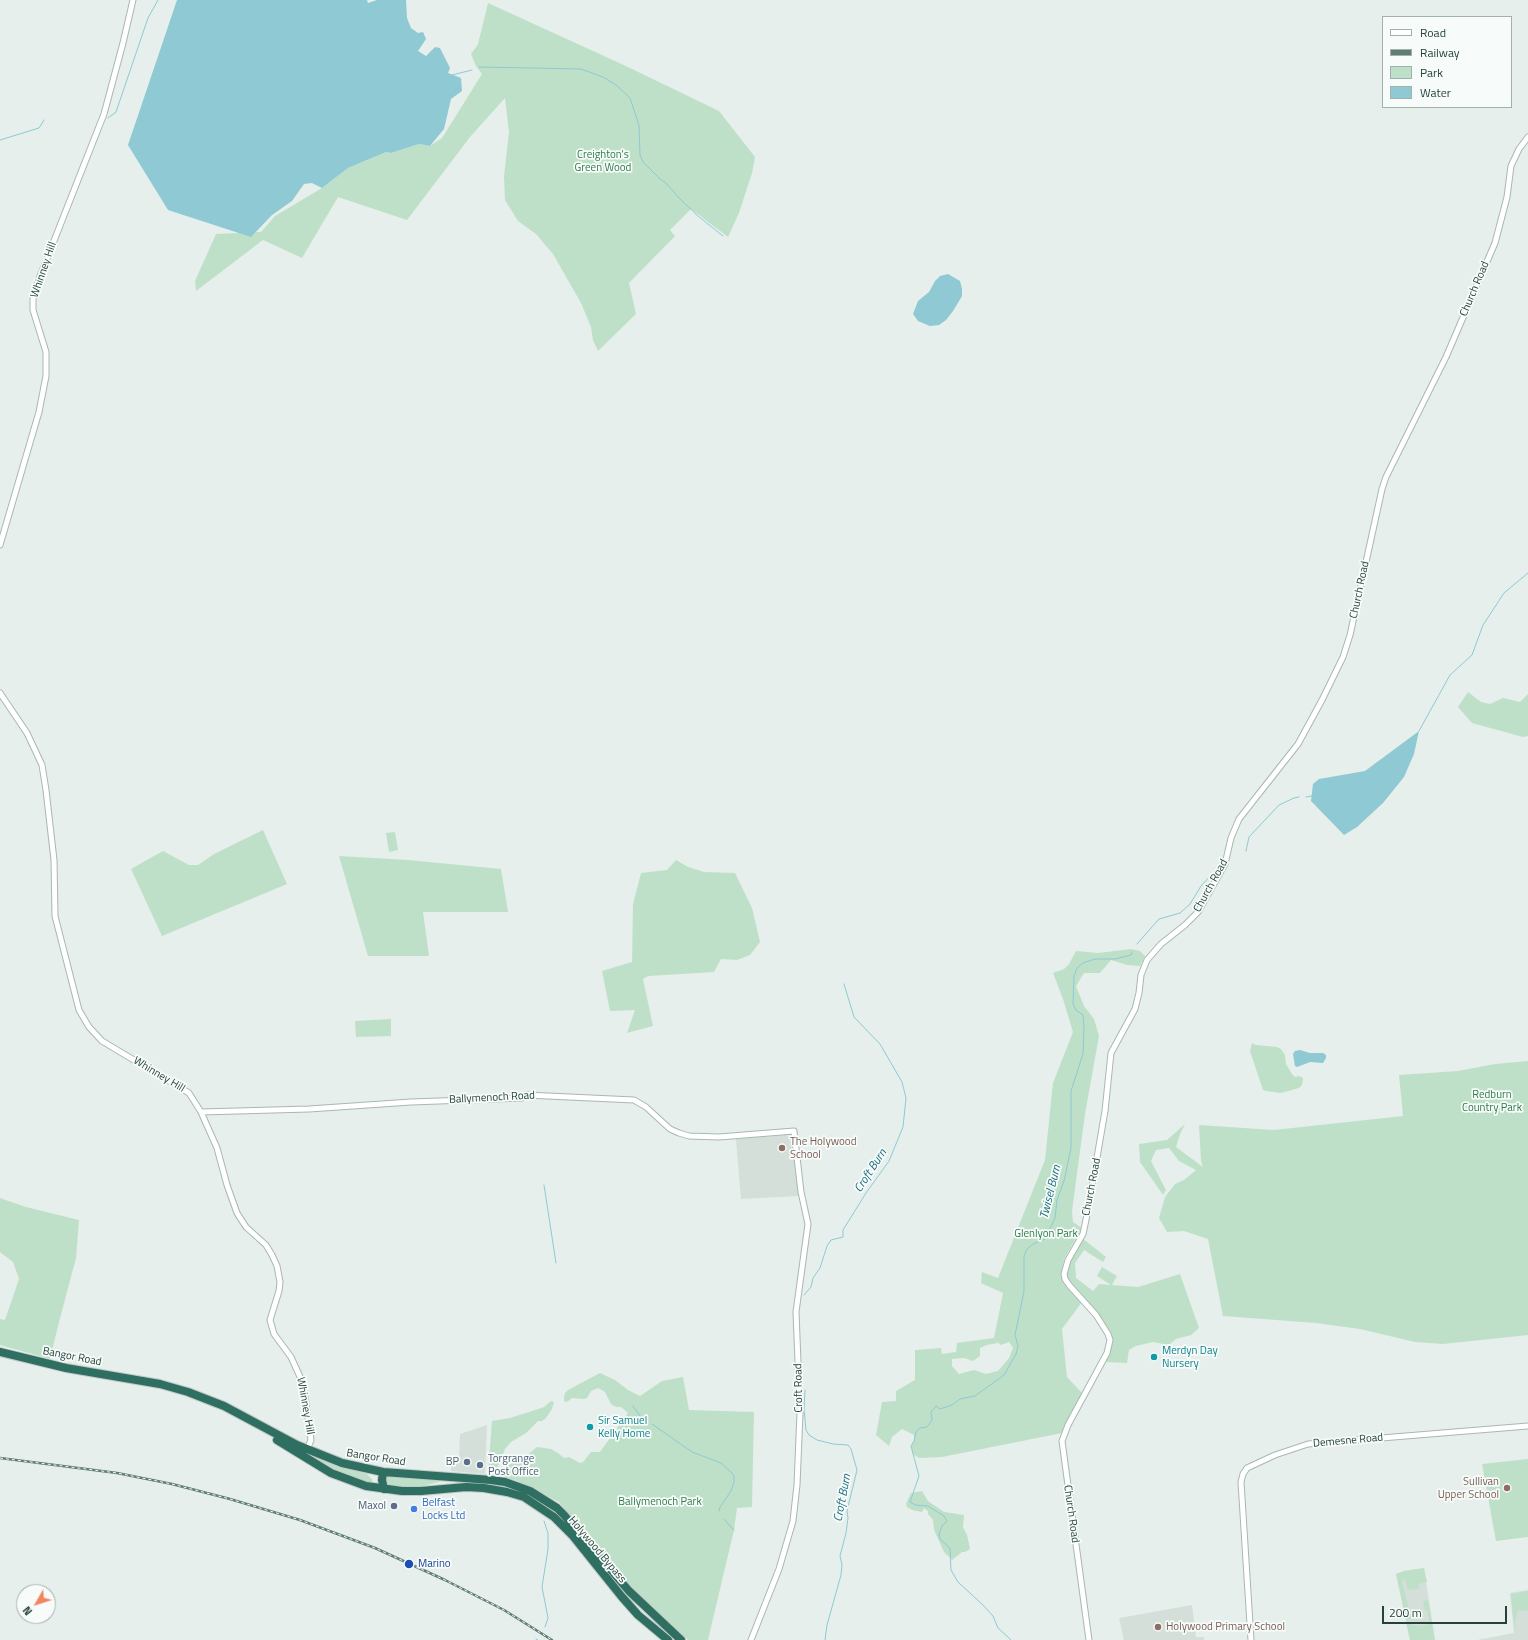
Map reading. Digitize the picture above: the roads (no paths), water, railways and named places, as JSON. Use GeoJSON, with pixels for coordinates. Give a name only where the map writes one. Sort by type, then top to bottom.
{"type":"FeatureCollection","features":[{"type":"Feature","properties":{"kind":"highway","name":"Bangor Road"},"geometry":{"type":"LineString","coordinates":[[0,1352],[66,1368],[160,1384],[188,1392],[224,1406],[305,1453],[338,1462],[383,1472],[505,1482],[530,1491],[544,1505],[564,1515],[629,1591],[681,1640]]}},
{"type":"Feature","properties":{"kind":"highway","name":"Holywood Bypass"},"geometry":{"type":"LineString","coordinates":[[305,1453],[314,1463],[348,1480],[366,1486],[384,1489],[421,1491],[466,1487],[484,1488],[507,1492],[544,1505],[572,1536],[622,1597],[638,1614],[668,1640]]}},
{"type":"Feature","properties":{"kind":"highway"},"geometry":{"type":"LineString","coordinates":[[383,1472],[382,1480],[384,1489]]}},
{"type":"Feature","properties":{"kind":"street","name":"Whinney Hill"},"geometry":{"type":"LineString","coordinates":[[0,545],[39,412],[46,376],[46,352],[33,310],[35,289],[104,114],[133,0]]}},
{"type":"Feature","properties":{"kind":"street","name":"Church Road"},"geometry":{"type":"LineString","coordinates":[[1089,1640],[1062,1442],[1064,1432],[1070,1419],[1107,1354],[1110,1340],[1096,1315],[1069,1285],[1064,1274],[1068,1260],[1083,1234],[1105,1111],[1111,1053],[1135,1009],[1143,968],[1156,948],[1198,912],[1224,866],[1231,838],[1239,819],[1298,744],[1343,657],[1350,635],[1380,497],[1386,477],[1446,357],[1495,243],[1507,197],[1511,166],[1519,149],[1528,137]]}},
{"type":"Feature","properties":{"kind":"street","name":"Whinney Hill"},"geometry":{"type":"LineString","coordinates":[[0,693],[27,733],[42,765],[54,860],[55,916],[74,996],[82,1016],[93,1032],[102,1041],[189,1092],[201,1112],[217,1148],[227,1185],[237,1213],[246,1227],[266,1245],[277,1266],[280,1291],[270,1320],[274,1334],[291,1356],[301,1379],[311,1440],[305,1453]]}},
{"type":"Feature","properties":{"kind":"street","name":"Ballymenoch Road"},"geometry":{"type":"LineString","coordinates":[[201,1112],[317,1109],[411,1102],[522,1098],[526,1095],[634,1100],[646,1107],[670,1129],[688,1136],[794,1132]]}},
{"type":"Feature","properties":{"kind":"street","name":"Croft Road"},"geometry":{"type":"LineString","coordinates":[[752,1640],[779,1571],[793,1521],[797,1485],[800,1413],[796,1312],[808,1224],[801,1192],[794,1132]]}},
{"type":"Feature","properties":{"kind":"street","name":"Demesne Road"},"geometry":{"type":"LineString","coordinates":[[1251,1640],[1241,1482],[1242,1476],[1247,1468],[1275,1455],[1308,1444],[1528,1426]]}},
{"type":"Feature","properties":{"kind":"water"},"geometry":{"type":"Polygon","coordinates":[[[177,0],[367,0],[368,3],[377,0],[406,0],[407,18],[411,28],[418,33],[423,32],[426,39],[418,51],[426,56],[435,47],[440,48],[450,68],[448,73],[461,78],[462,91],[451,99],[444,129],[430,146],[419,144],[391,153],[386,152],[348,168],[322,188],[312,183],[304,184],[292,201],[272,215],[251,237],[168,210],[128,145],[177,0]]]}},
{"type":"Feature","properties":{"kind":"water"},"geometry":{"type":"Polygon","coordinates":[[[948,274],[960,281],[962,289],[962,296],[953,311],[946,320],[939,325],[930,326],[918,321],[913,314],[918,301],[929,292],[935,281],[940,276],[948,274]]]}},
{"type":"Feature","properties":{"kind":"water"},"geometry":{"type":"Polygon","coordinates":[[[1419,731],[1414,754],[1404,777],[1383,803],[1357,827],[1344,835],[1311,801],[1313,784],[1319,779],[1365,771],[1419,731]]]}},
{"type":"Feature","properties":{"kind":"water"},"geometry":{"type":"Polygon","coordinates":[[[1300,1050],[1310,1053],[1323,1053],[1326,1055],[1326,1058],[1323,1063],[1310,1062],[1297,1067],[1295,1066],[1293,1054],[1295,1051],[1300,1050]]]}},
{"type":"Feature","properties":{"kind":"waterway"},"geometry":{"type":"LineString","coordinates":[[108,118],[116,112],[148,18],[158,0]]}},
{"type":"Feature","properties":{"kind":"waterway"},"geometry":{"type":"LineString","coordinates":[[479,67],[581,69],[603,77],[616,85],[630,98],[639,126],[640,155],[643,162],[698,216],[723,236]]}},
{"type":"Feature","properties":{"kind":"waterway"},"geometry":{"type":"LineString","coordinates":[[452,75],[472,70]]}},
{"type":"Feature","properties":{"kind":"waterway"},"geometry":{"type":"LineString","coordinates":[[0,140],[39,128],[44,120]]}},
{"type":"Feature","properties":{"kind":"waterway"},"geometry":{"type":"LineString","coordinates":[[1419,731],[1450,675],[1472,655],[1483,625],[1504,593],[1528,573]]}},
{"type":"Feature","properties":{"kind":"waterway"},"geometry":{"type":"LineString","coordinates":[[1306,797],[1312,796]]}},
{"type":"Feature","properties":{"kind":"waterway"},"geometry":{"type":"LineString","coordinates":[[1246,851],[1249,837],[1279,805],[1299,797]]}},
{"type":"Feature","properties":{"kind":"waterway"},"geometry":{"type":"LineString","coordinates":[[1137,944],[1159,919],[1180,913],[1190,904],[1201,886],[1214,872]]}},
{"type":"Feature","properties":{"kind":"waterway","name":"Twisel Burn"},"geometry":{"type":"LineString","coordinates":[[1011,1640],[998,1628],[993,1616],[983,1605],[958,1582],[951,1570],[950,1548],[940,1539],[939,1534],[942,1526],[947,1521],[944,1516],[928,1506],[915,1505],[910,1502],[919,1476],[911,1446],[916,1432],[920,1428],[927,1427],[932,1420],[931,1412],[936,1406],[940,1409],[952,1405],[960,1399],[975,1396],[1004,1375],[1016,1354],[1018,1346],[1015,1335],[1024,1291],[1024,1256],[1027,1249],[1033,1244],[1045,1239],[1055,1218],[1057,1200],[1064,1181],[1071,1148],[1071,1091],[1083,1054],[1084,1029],[1083,1015],[1076,1010],[1073,1004],[1074,976],[1077,968],[1083,963],[1095,959],[1115,959],[1131,955],[1132,952]]}},
{"type":"Feature","properties":{"kind":"waterway","name":"Croft Burn"},"geometry":{"type":"LineString","coordinates":[[804,1295],[811,1287],[813,1278],[820,1268],[827,1246],[831,1240],[843,1237],[843,1230],[866,1193],[889,1161],[903,1127],[906,1098],[902,1082],[880,1044],[854,1017],[844,984]]}},
{"type":"Feature","properties":{"kind":"waterway"},"geometry":{"type":"LineString","coordinates":[[544,1185],[556,1263]]}},
{"type":"Feature","properties":{"kind":"waterway","name":"Croft Burn"},"geometry":{"type":"LineString","coordinates":[[805,1390],[804,1409],[806,1430],[809,1435],[817,1440],[833,1444],[848,1445],[851,1449],[857,1470],[847,1511],[848,1518],[846,1533],[840,1556],[842,1565],[841,1575],[827,1625],[825,1640]]}},
{"type":"Feature","properties":{"kind":"waterway"},"geometry":{"type":"LineString","coordinates":[[633,1406],[646,1422]]}},
{"type":"Feature","properties":{"kind":"waterway"},"geometry":{"type":"LineString","coordinates":[[652,1424],[692,1452],[721,1463],[732,1473],[734,1476],[734,1482],[731,1491],[720,1507],[719,1511]]}},
{"type":"Feature","properties":{"kind":"waterway"},"geometry":{"type":"LineString","coordinates":[[724,1519],[734,1530]]}},
{"type":"Feature","properties":{"kind":"waterway"},"geometry":{"type":"LineString","coordinates":[[544,1521],[548,1533],[548,1549],[542,1587],[548,1618],[545,1627]]}},
{"type":"Feature","properties":{"kind":"railway"},"geometry":{"type":"LineString","coordinates":[[0,1458],[117,1473],[172,1484],[230,1499],[300,1520],[375,1548],[445,1580],[504,1610],[552,1640]]}},
{"type":"Feature","properties":{"kind":"place","name":"The Holywood School"},"geometry":{"type":"Point","coordinates":[782,1148]}},
{"type":"Feature","properties":{"kind":"place","name":"Merdyn Day Nursery"},"geometry":{"type":"Point","coordinates":[1154,1357]}},
{"type":"Feature","properties":{"kind":"place","name":"Sir Samuel Kelly Home"},"geometry":{"type":"Point","coordinates":[590,1427]}},
{"type":"Feature","properties":{"kind":"place","name":"BP"},"geometry":{"type":"Point","coordinates":[467,1462]}},
{"type":"Feature","properties":{"kind":"place","name":"Torgrange Post Office"},"geometry":{"type":"Point","coordinates":[480,1465]}},
{"type":"Feature","properties":{"kind":"place","name":"Sullivan Upper School"},"geometry":{"type":"Point","coordinates":[1507,1488]}},
{"type":"Feature","properties":{"kind":"place","name":"Maxol"},"geometry":{"type":"Point","coordinates":[394,1506]}},
{"type":"Feature","properties":{"kind":"place","name":"Belfast Locks Ltd"},"geometry":{"type":"Point","coordinates":[414,1509]}},
{"type":"Feature","properties":{"kind":"place","name":"Marino"},"geometry":{"type":"Point","coordinates":[409,1564]}},
{"type":"Feature","properties":{"kind":"place","name":"Holywood Primary School"},"geometry":{"type":"Point","coordinates":[1158,1627]}},
{"type":"Feature","properties":{"kind":"park label","name":"Creighton's Green Wood"},"geometry":{"type":"Point","coordinates":[603,161]}},
{"type":"Feature","properties":{"kind":"park label","name":"Redburn Country Park"},"geometry":{"type":"Point","coordinates":[1492,1101]}},
{"type":"Feature","properties":{"kind":"park label","name":"Glenlyon Park"},"geometry":{"type":"Point","coordinates":[1046,1234]}},
{"type":"Feature","properties":{"kind":"park label","name":"Ballymenoch Park"},"geometry":{"type":"Point","coordinates":[660,1502]}}]}
